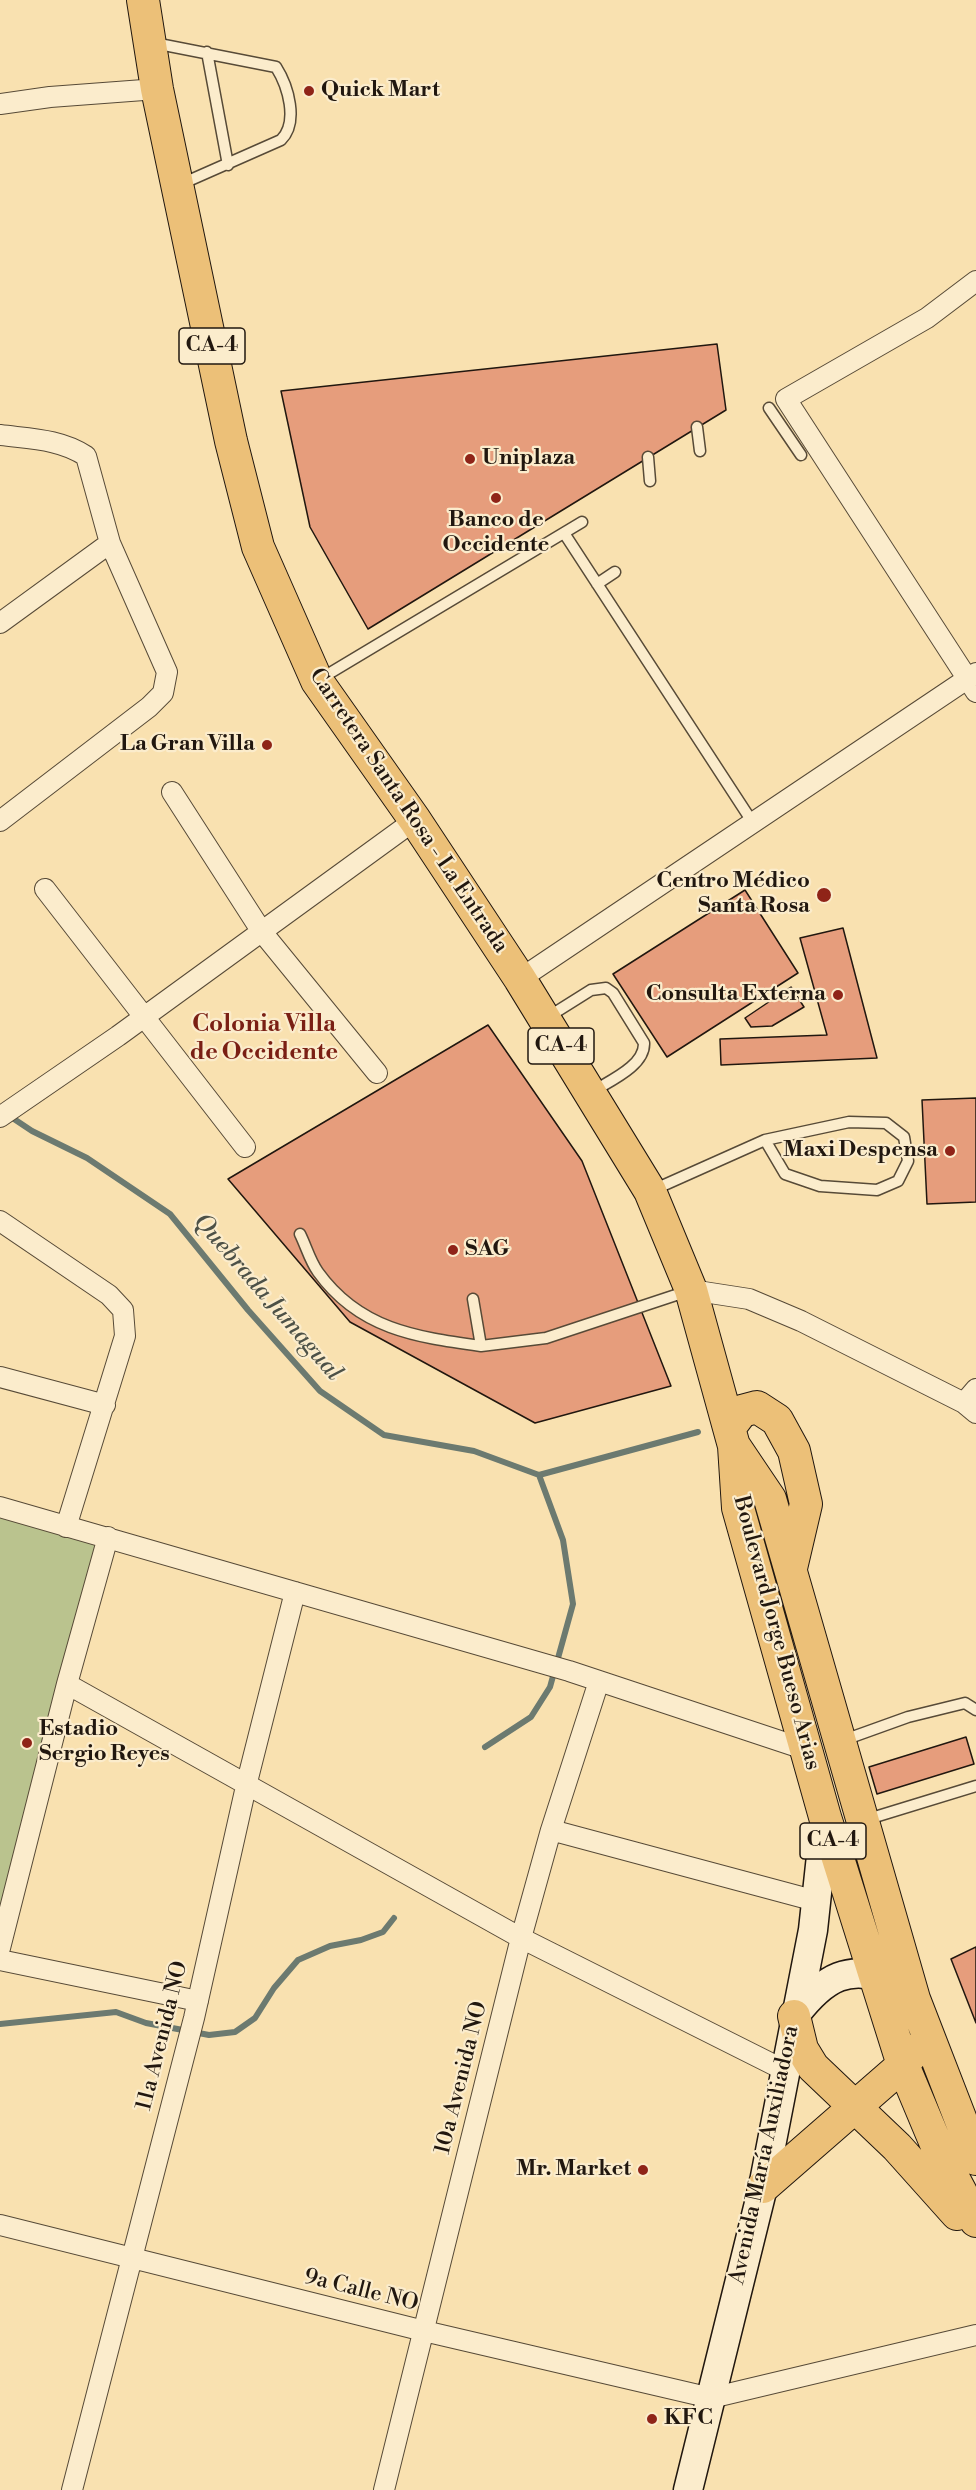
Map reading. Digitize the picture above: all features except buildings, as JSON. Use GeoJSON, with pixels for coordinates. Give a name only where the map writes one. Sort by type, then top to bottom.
{"type":"FeatureCollection","features":[{"type":"Feature","properties":{"kind":"main road","name":"Carretera Santa Rosa - La Entrada"},"geometry":{"type":"LineString","coordinates":[[143,0],[157,89],[231,441],[258,547],[317,681],[415,820],[520,979],[650,1191],[692,1290],[732,1437]]}},
{"type":"Feature","properties":{"kind":"main road"},"geometry":{"type":"LineString","coordinates":[[732,1437],[742,1411],[757,1407],[777,1420],[794,1451],[806,1504],[790,1572]]}},
{"type":"Feature","properties":{"kind":"main road","name":"Boulevard Jorge Bueso Arias"},"geometry":{"type":"LineString","coordinates":[[732,1437],[770,1499],[861,1822],[914,1999],[976,2159]]}},
{"type":"Feature","properties":{"kind":"main road","name":"Boulevard Jorge Bueso Arias"},"geometry":{"type":"LineString","coordinates":[[732,1437],[738,1508],[825,1817],[903,2065],[939,2151],[976,2222]]}},
{"type":"Feature","properties":{"kind":"main road"},"geometry":{"type":"LineString","coordinates":[[794,2016],[802,2049],[813,2067],[897,2148],[976,2235]]}},
{"type":"Feature","properties":{"kind":"main road"},"geometry":{"type":"LineString","coordinates":[[762,2187],[903,2065],[927,2036]]}},
{"type":"Feature","properties":{"kind":"main road"},"geometry":{"type":"LineString","coordinates":[[802,2153],[828,2140],[857,2137],[897,2148]]}},
{"type":"Feature","properties":{"kind":"street"},"geometry":{"type":"LineString","coordinates":[[0,104],[50,97],[157,89]]}},
{"type":"Feature","properties":{"kind":"street"},"geometry":{"type":"LineString","coordinates":[[520,979],[753,823],[973,682],[786,399],[927,318],[976,281]]}},
{"type":"Feature","properties":{"kind":"street"},"geometry":{"type":"LineString","coordinates":[[0,435],[57,442],[70,446],[86,456],[110,543],[167,672],[163,693],[149,707],[0,821]]}},
{"type":"Feature","properties":{"kind":"street"},"geometry":{"type":"LineString","coordinates":[[0,623],[110,543]]}},
{"type":"Feature","properties":{"kind":"street"},"geometry":{"type":"LineString","coordinates":[[172,792],[262,932],[377,1073]]}},
{"type":"Feature","properties":{"kind":"street"},"geometry":{"type":"LineString","coordinates":[[0,1117],[262,932],[415,820]]}},
{"type":"Feature","properties":{"kind":"street"},"geometry":{"type":"LineString","coordinates":[[45,889],[245,1147]]}},
{"type":"Feature","properties":{"kind":"street"},"geometry":{"type":"LineString","coordinates":[[0,1221],[109,1295],[123,1310],[125,1336],[66,1527]]}},
{"type":"Feature","properties":{"kind":"street"},"geometry":{"type":"LineString","coordinates":[[692,1290],[749,1299],[801,1321],[972,1402]]}},
{"type":"Feature","properties":{"kind":"street"},"geometry":{"type":"LineString","coordinates":[[0,1377],[105,1405]]}},
{"type":"Feature","properties":{"kind":"street"},"geometry":{"type":"LineString","coordinates":[[0,1507],[569,1671],[807,1750]]}},
{"type":"Feature","properties":{"kind":"street"},"geometry":{"type":"LineString","coordinates":[[0,1948],[67,1684],[108,1537]]}},
{"type":"Feature","properties":{"kind":"street","name":"11a Avenida NO"},"geometry":{"type":"LineString","coordinates":[[72,2490],[196,2009],[247,1782],[295,1592]]}},
{"type":"Feature","properties":{"kind":"street","name":"10a Avenida NO"},"geometry":{"type":"LineString","coordinates":[[384,2490],[521,1938],[551,1830],[599,1681]]}},
{"type":"Feature","properties":{"kind":"street"},"geometry":{"type":"LineString","coordinates":[[67,1684],[247,1782],[521,1938],[786,2071]]}},
{"type":"Feature","properties":{"kind":"street","name":"Avenida María Auxiliadora"},"geometry":{"type":"LineString","coordinates":[[688,2490],[762,2187],[786,2071],[794,2016],[813,1930],[825,1817]]}},
{"type":"Feature","properties":{"kind":"street"},"geometry":{"type":"LineString","coordinates":[[551,1830],[816,1901]]}},
{"type":"Feature","properties":{"kind":"street"},"geometry":{"type":"LineString","coordinates":[[0,1960],[196,2009]]}},
{"type":"Feature","properties":{"kind":"street"},"geometry":{"type":"LineString","coordinates":[[794,2016],[824,1983],[850,1972],[874,1973],[896,1983],[914,1999]]}},
{"type":"Feature","properties":{"kind":"street","name":"9a Calle NO"},"geometry":{"type":"LineString","coordinates":[[0,2225],[424,2331],[711,2398]]}},
{"type":"Feature","properties":{"kind":"street"},"geometry":{"type":"LineString","coordinates":[[711,2398],[976,2335]]}},
{"type":"Feature","properties":{"kind":"lane"},"geometry":{"type":"LineString","coordinates":[[150,42],[276,67],[283,79],[291,122],[288,133],[281,140],[179,185]]}},
{"type":"Feature","properties":{"kind":"lane"},"geometry":{"type":"LineString","coordinates":[[207,52],[228,165]]}},
{"type":"Feature","properties":{"kind":"lane"},"geometry":{"type":"LineString","coordinates":[[769,408],[801,455]]}},
{"type":"Feature","properties":{"kind":"lane"},"geometry":{"type":"LineString","coordinates":[[697,427],[699,451]]}},
{"type":"Feature","properties":{"kind":"lane"},"geometry":{"type":"LineString","coordinates":[[648,457],[650,481]]}},
{"type":"Feature","properties":{"kind":"lane"},"geometry":{"type":"LineString","coordinates":[[317,681],[582,522]]}},
{"type":"Feature","properties":{"kind":"lane"},"geometry":{"type":"LineString","coordinates":[[564,533],[753,823]]}},
{"type":"Feature","properties":{"kind":"lane"},"geometry":{"type":"LineString","coordinates":[[597,584],[615,572]]}},
{"type":"Feature","properties":{"kind":"lane"},"geometry":{"type":"LineString","coordinates":[[545,1019],[591,990],[606,988],[613,993],[635,1028],[644,1043],[641,1057],[590,1093]]}},
{"type":"Feature","properties":{"kind":"lane"},"geometry":{"type":"LineString","coordinates":[[650,1191],[765,1140],[849,1122],[886,1123],[904,1137],[908,1161],[898,1181],[877,1190],[820,1186],[785,1174],[765,1140]]}},
{"type":"Feature","properties":{"kind":"lane"},"geometry":{"type":"LineString","coordinates":[[300,1234],[318,1271],[353,1310],[381,1326],[441,1341],[480,1346],[546,1338],[692,1290]]}},
{"type":"Feature","properties":{"kind":"lane"},"geometry":{"type":"LineString","coordinates":[[473,1299],[480,1346]]}},
{"type":"Feature","properties":{"kind":"lane"},"geometry":{"type":"LineString","coordinates":[[838,1742],[920,1714],[965,1704],[976,1710]]}},
{"type":"Feature","properties":{"kind":"lane"},"geometry":{"type":"LineString","coordinates":[[861,1822],[976,1786]]}},
{"type":"Feature","properties":{"kind":"green space","name":"Estadio Sergio Reyes"},"geometry":{"type":"Polygon","coordinates":[[[0,1505],[108,1537],[0,1949],[0,1505]]]}},
{"type":"Feature","properties":{"kind":"waterway","name":"Quebrada Jumagual"},"geometry":{"type":"LineString","coordinates":[[8,1115],[32,1131],[87,1158],[170,1214],[248,1310],[320,1391],[384,1435],[474,1451],[539,1475],[698,1432]]}},
{"type":"Feature","properties":{"kind":"waterway"},"geometry":{"type":"LineString","coordinates":[[485,1747],[531,1717],[550,1687],[573,1604],[563,1540],[539,1475]]}},
{"type":"Feature","properties":{"kind":"waterway"},"geometry":{"type":"LineString","coordinates":[[0,2024],[116,2012],[146,2023],[209,2035],[235,2032],[255,2018],[274,1988],[298,1960],[330,1946],[361,1940],[383,1932],[394,1918]]}},
{"type":"Feature","properties":{"kind":"place","name":"Quick Mart"},"geometry":{"type":"Point","coordinates":[309,91]}},
{"type":"Feature","properties":{"kind":"place","name":"Uniplaza"},"geometry":{"type":"Point","coordinates":[470,459]}},
{"type":"Feature","properties":{"kind":"place","name":"Banco de Occidente"},"geometry":{"type":"Point","coordinates":[496,498]}},
{"type":"Feature","properties":{"kind":"place","name":"La Gran Villa"},"geometry":{"type":"Point","coordinates":[267,745]}},
{"type":"Feature","properties":{"kind":"place","name":"Centro Médico Santa Rosa"},"geometry":{"type":"Point","coordinates":[824,895]}},
{"type":"Feature","properties":{"kind":"place","name":"Consulta Externa"},"geometry":{"type":"Point","coordinates":[838,995]}},
{"type":"Feature","properties":{"kind":"place","name":"Maxi Despensa"},"geometry":{"type":"Point","coordinates":[950,1151]}},
{"type":"Feature","properties":{"kind":"place","name":"SAG"},"geometry":{"type":"Point","coordinates":[453,1250]}},
{"type":"Feature","properties":{"kind":"place","name":"Estadio Sergio Reyes"},"geometry":{"type":"Point","coordinates":[27,1743]}},
{"type":"Feature","properties":{"kind":"place","name":"Mr. Market"},"geometry":{"type":"Point","coordinates":[643,2170]}},
{"type":"Feature","properties":{"kind":"place","name":"KFC"},"geometry":{"type":"Point","coordinates":[652,2419]}},
{"type":"Feature","properties":{"kind":"district","name":"Colonia Villa de Occidente"},"geometry":{"type":"Point","coordinates":[264,1039]}}]}
